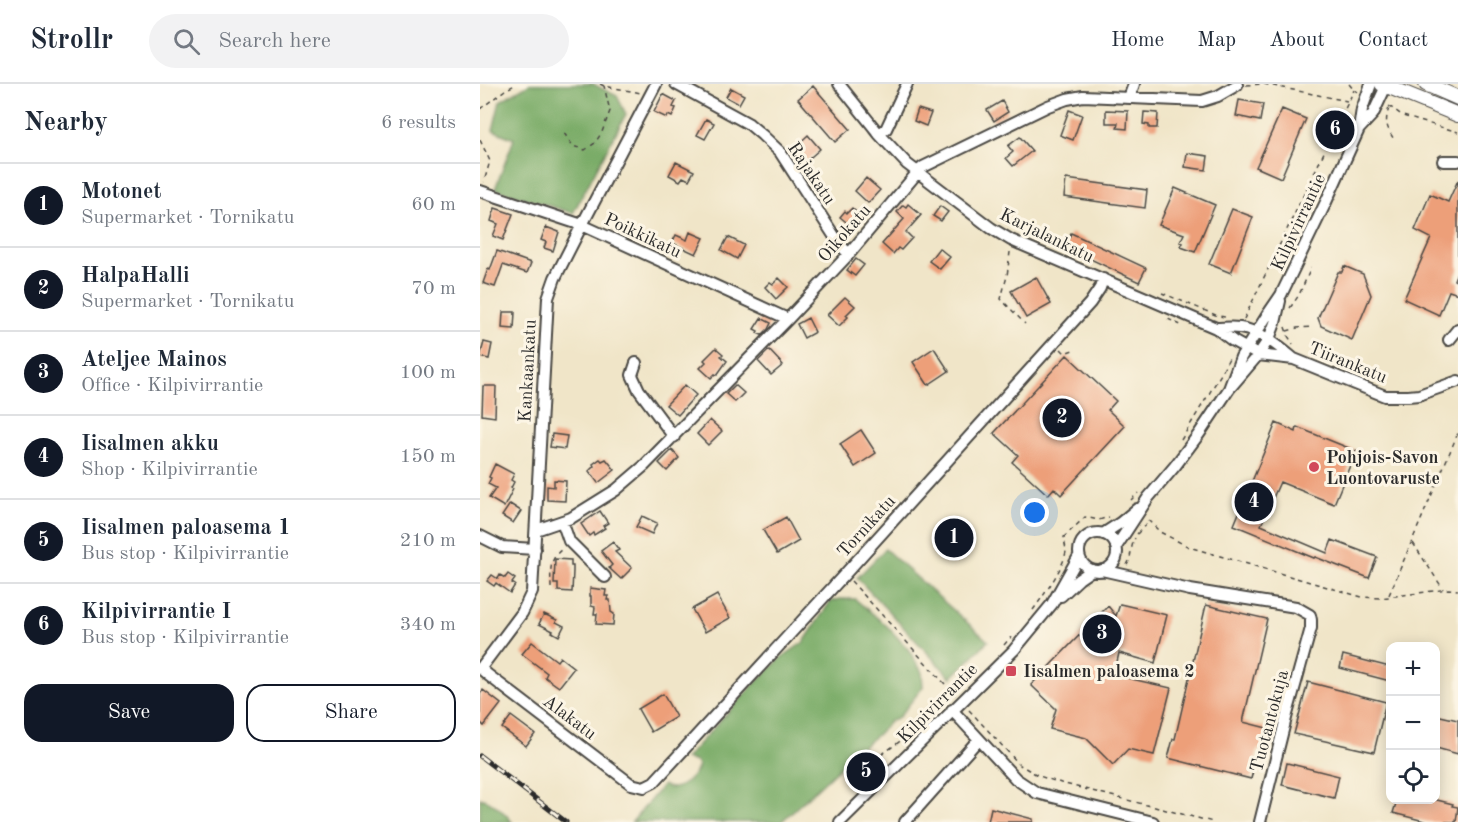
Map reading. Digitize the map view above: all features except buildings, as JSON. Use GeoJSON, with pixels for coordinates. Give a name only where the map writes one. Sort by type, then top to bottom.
{"type":"FeatureCollection","features":[{"type":"Feature","properties":{"kind":"main road"},"geometry":{"type":"LineString","coordinates":[[1426,84],[1458,98]]}},
{"type":"Feature","properties":{"kind":"main road"},"geometry":{"type":"LineString","coordinates":[[1385,85],[1458,115]]}},
{"type":"Feature","properties":{"kind":"street","name":"Kankaankatu"},"geometry":{"type":"LineString","coordinates":[[480,668],[522,614],[532,592],[548,298],[555,278],[656,84]]}},
{"type":"Feature","properties":{"kind":"street","name":"Rajakatu"},"geometry":{"type":"LineString","coordinates":[[676,84],[749,124],[774,146],[840,245],[849,254]]}},
{"type":"Feature","properties":{"kind":"street","name":"Karjalankatu"},"geometry":{"type":"LineString","coordinates":[[839,84],[900,157],[991,228],[1011,240],[1216,327],[1246,349]]}},
{"type":"Feature","properties":{"kind":"street"},"geometry":{"type":"LineString","coordinates":[[879,134],[886,129],[907,84]]}},
{"type":"Feature","properties":{"kind":"street"},"geometry":{"type":"LineString","coordinates":[[1129,98],[1134,84]]}},
{"type":"Feature","properties":{"kind":"street","name":"Kilpivirrantie"},"geometry":{"type":"LineString","coordinates":[[1228,388],[1241,357],[1281,295],[1326,202],[1359,129],[1362,109],[1371,84]]}},
{"type":"Feature","properties":{"kind":"street","name":"Oikokatu"},"geometry":{"type":"LineString","coordinates":[[536,530],[571,518],[616,490],[644,466],[849,254],[923,167],[1066,99],[1083,96],[1202,101],[1218,96],[1237,85]]}},
{"type":"Feature","properties":{"kind":"street","name":"Kilpivirrantie"},"geometry":{"type":"LineString","coordinates":[[1359,129],[1372,114],[1385,85]]}},
{"type":"Feature","properties":{"kind":"street"},"geometry":{"type":"LineString","coordinates":[[1443,161],[1458,161]]}},
{"type":"Feature","properties":{"kind":"street","name":"Poikkikatu"},"geometry":{"type":"LineString","coordinates":[[481,191],[582,225],[788,319]]}},
{"type":"Feature","properties":{"kind":"street","name":"Tornikatu"},"geometry":{"type":"LineString","coordinates":[[644,787],[654,782],[1090,303],[1103,279]]}},
{"type":"Feature","properties":{"kind":"street","name":"Kilpivirrantie"},"geometry":{"type":"LineString","coordinates":[[1116,552],[1145,494],[1187,450],[1228,388],[1258,355],[1269,339],[1281,295]]}},
{"type":"Feature","properties":{"kind":"street","name":"Karjalankatu"},"geometry":{"type":"LineString","coordinates":[[1216,327],[1240,328],[1269,339]]}},
{"type":"Feature","properties":{"kind":"street"},"geometry":{"type":"LineString","coordinates":[[1449,340],[1458,329]]}},
{"type":"Feature","properties":{"kind":"street","name":"Tiirankatu"},"geometry":{"type":"LineString","coordinates":[[1269,339],[1385,396],[1419,395],[1458,381]]}},
{"type":"Feature","properties":{"kind":"street","name":"Tiirankatu"},"geometry":{"type":"LineString","coordinates":[[1246,349],[1258,355],[1296,354]]}},
{"type":"Feature","properties":{"kind":"street"},"geometry":{"type":"LineString","coordinates":[[636,363],[632,375],[639,390],[674,437]]}},
{"type":"Feature","properties":{"kind":"street","name":"Kilpivirrantie"},"geometry":{"type":"LineString","coordinates":[[1103,534],[1137,511]]}},
{"type":"Feature","properties":{"kind":"street"},"geometry":{"type":"LineString","coordinates":[[562,520],[569,541],[605,577]]}},
{"type":"Feature","properties":{"kind":"street"},"geometry":{"type":"LineString","coordinates":[[1093,534],[1103,534],[1111,539],[1125,567],[1139,579],[1084,565],[1079,556],[1080,547],[1085,538],[1093,534]]}},
{"type":"Feature","properties":{"kind":"street"},"geometry":{"type":"LineString","coordinates":[[480,536],[502,547],[535,549]]}},
{"type":"Feature","properties":{"kind":"street"},"geometry":{"type":"LineString","coordinates":[[1097,570],[1111,566],[1116,552]]}},
{"type":"Feature","properties":{"kind":"street","name":"Kilpivirrantie"},"geometry":{"type":"LineString","coordinates":[[1052,604],[1079,556]]}},
{"type":"Feature","properties":{"kind":"street","name":"Kilpivirrantie"},"geometry":{"type":"LineString","coordinates":[[848,819],[952,710],[1014,650],[1052,604],[1079,579],[1097,570]]}},
{"type":"Feature","properties":{"kind":"street","name":"Tuotantokuja"},"geometry":{"type":"LineString","coordinates":[[1139,579],[1190,590],[1296,607],[1310,615],[1311,628],[1260,822]]}},
{"type":"Feature","properties":{"kind":"street","name":"Alakatu"},"geometry":{"type":"LineString","coordinates":[[480,668],[631,784],[644,787]]}},
{"type":"Feature","properties":{"kind":"street"},"geometry":{"type":"LineString","coordinates":[[952,710],[1016,778],[1037,793],[1153,822]]}},
{"type":"Feature","properties":{"kind":"street"},"geometry":{"type":"LineString","coordinates":[[905,822],[979,739]]}},
{"type":"Feature","properties":{"kind":"path"},"geometry":{"type":"LineString","coordinates":[[480,109],[517,84]]}},
{"type":"Feature","properties":{"kind":"path"},"geometry":{"type":"LineString","coordinates":[[600,84],[650,96]]}},
{"type":"Feature","properties":{"kind":"path"},"geometry":{"type":"LineString","coordinates":[[1237,85],[1264,84],[1348,102]]}},
{"type":"Feature","properties":{"kind":"path"},"geometry":{"type":"LineString","coordinates":[[1349,84],[1354,90],[1366,96]]}},
{"type":"Feature","properties":{"kind":"path"},"geometry":{"type":"LineString","coordinates":[[564,133],[573,146],[585,150],[595,143],[610,111],[604,86]]}},
{"type":"Feature","properties":{"kind":"path"},"geometry":{"type":"LineString","coordinates":[[1243,321],[1354,90]]}},
{"type":"Feature","properties":{"kind":"path"},"geometry":{"type":"LineString","coordinates":[[1379,101],[1404,116],[1458,132]]}},
{"type":"Feature","properties":{"kind":"path"},"geometry":{"type":"LineString","coordinates":[[1390,107],[1386,123],[1395,141]]}},
{"type":"Feature","properties":{"kind":"path"},"geometry":{"type":"LineString","coordinates":[[480,140],[490,161],[481,191]]}},
{"type":"Feature","properties":{"kind":"path"},"geometry":{"type":"LineString","coordinates":[[1011,240],[1007,276],[1001,299],[1025,324]]}},
{"type":"Feature","properties":{"kind":"path"},"geometry":{"type":"LineString","coordinates":[[1287,312],[1299,295],[1311,268]]}},
{"type":"Feature","properties":{"kind":"path"},"geometry":{"type":"LineString","coordinates":[[1154,289],[1218,316],[1231,318]]}},
{"type":"Feature","properties":{"kind":"path"},"geometry":{"type":"LineString","coordinates":[[1238,318],[1246,315]]}},
{"type":"Feature","properties":{"kind":"path"},"geometry":{"type":"LineString","coordinates":[[1286,331],[1311,327]]}},
{"type":"Feature","properties":{"kind":"path"},"geometry":{"type":"LineString","coordinates":[[1285,328],[1296,354]]}},
{"type":"Feature","properties":{"kind":"path"},"geometry":{"type":"LineString","coordinates":[[1179,442],[1221,374],[1231,352]]}},
{"type":"Feature","properties":{"kind":"path"},"geometry":{"type":"LineString","coordinates":[[1388,597],[1458,433]]}},
{"type":"Feature","properties":{"kind":"path"},"geometry":{"type":"LineString","coordinates":[[1145,494],[1129,503],[1160,532],[1189,547],[1362,597],[1388,597],[1458,590]]}},
{"type":"Feature","properties":{"kind":"path"},"geometry":{"type":"LineString","coordinates":[[1033,609],[1064,558],[1066,549],[1064,537],[1085,517],[1099,520],[1114,514]]}},
{"type":"Feature","properties":{"kind":"path"},"geometry":{"type":"LineString","coordinates":[[1125,567],[1137,534],[1149,522]]}},
{"type":"Feature","properties":{"kind":"path"},"geometry":{"type":"LineString","coordinates":[[551,588],[550,567],[554,556],[561,550],[558,542]]}},
{"type":"Feature","properties":{"kind":"path"},"geometry":{"type":"LineString","coordinates":[[1412,542],[1444,590]]}},
{"type":"Feature","properties":{"kind":"path"},"geometry":{"type":"LineString","coordinates":[[845,574],[1020,765],[1039,776],[1061,783],[1213,822]]}},
{"type":"Feature","properties":{"kind":"path"},"geometry":{"type":"LineString","coordinates":[[1004,645],[1011,636]]}},
{"type":"Feature","properties":{"kind":"path"},"geometry":{"type":"LineString","coordinates":[[856,790],[864,774],[881,755],[917,729],[939,708]]}},
{"type":"Feature","properties":{"kind":"green space"},"geometry":{"type":"Polygon","coordinates":[[[529,84],[593,84],[617,96],[626,114],[573,213],[495,189],[514,139],[493,130],[500,101],[529,84]]]}},
{"type":"Feature","properties":{"kind":"green space"},"geometry":{"type":"Polygon","coordinates":[[[885,549],[988,641],[951,678],[857,578],[885,549]]]}},
{"type":"Feature","properties":{"kind":"green space"},"geometry":{"type":"Polygon","coordinates":[[[855,599],[887,626],[908,649],[922,672],[923,687],[899,717],[890,721],[781,822],[632,822],[663,785],[673,788],[689,779],[698,764],[685,759],[753,685],[782,657],[804,642],[830,602],[855,599]]]}},
{"type":"Feature","properties":{"kind":"green space"},"geometry":{"type":"Polygon","coordinates":[[[480,798],[498,807],[512,822],[480,822],[480,798]]]}},
{"type":"Feature","properties":{"kind":"railway"},"geometry":{"type":"LineString","coordinates":[[480,756],[566,822]]}},
{"type":"Feature","properties":{"kind":"place","name":"Kilpivirrantie I"},"geometry":{"type":"Point","coordinates":[1335,130]}},
{"type":"Feature","properties":{"kind":"place","name":"HalpaHalli"},"geometry":{"type":"Point","coordinates":[1062,418]}},
{"type":"Feature","properties":{"kind":"place","name":"Pohjois-Savon Luontovaruste"},"geometry":{"type":"Point","coordinates":[1314,467]}},
{"type":"Feature","properties":{"kind":"place","name":"Iisalmen akku"},"geometry":{"type":"Point","coordinates":[1254,502]}},
{"type":"Feature","properties":{"kind":"place","name":"Motonet"},"geometry":{"type":"Point","coordinates":[954,538]}},
{"type":"Feature","properties":{"kind":"place","name":"Ateljee Mainos"},"geometry":{"type":"Point","coordinates":[1102,634]}},
{"type":"Feature","properties":{"kind":"place","name":"Iisalmen paloasema 2"},"geometry":{"type":"Point","coordinates":[1011,671]}},
{"type":"Feature","properties":{"kind":"place","name":"Iisalmen paloasema 1"},"geometry":{"type":"Point","coordinates":[866,772]}}]}
